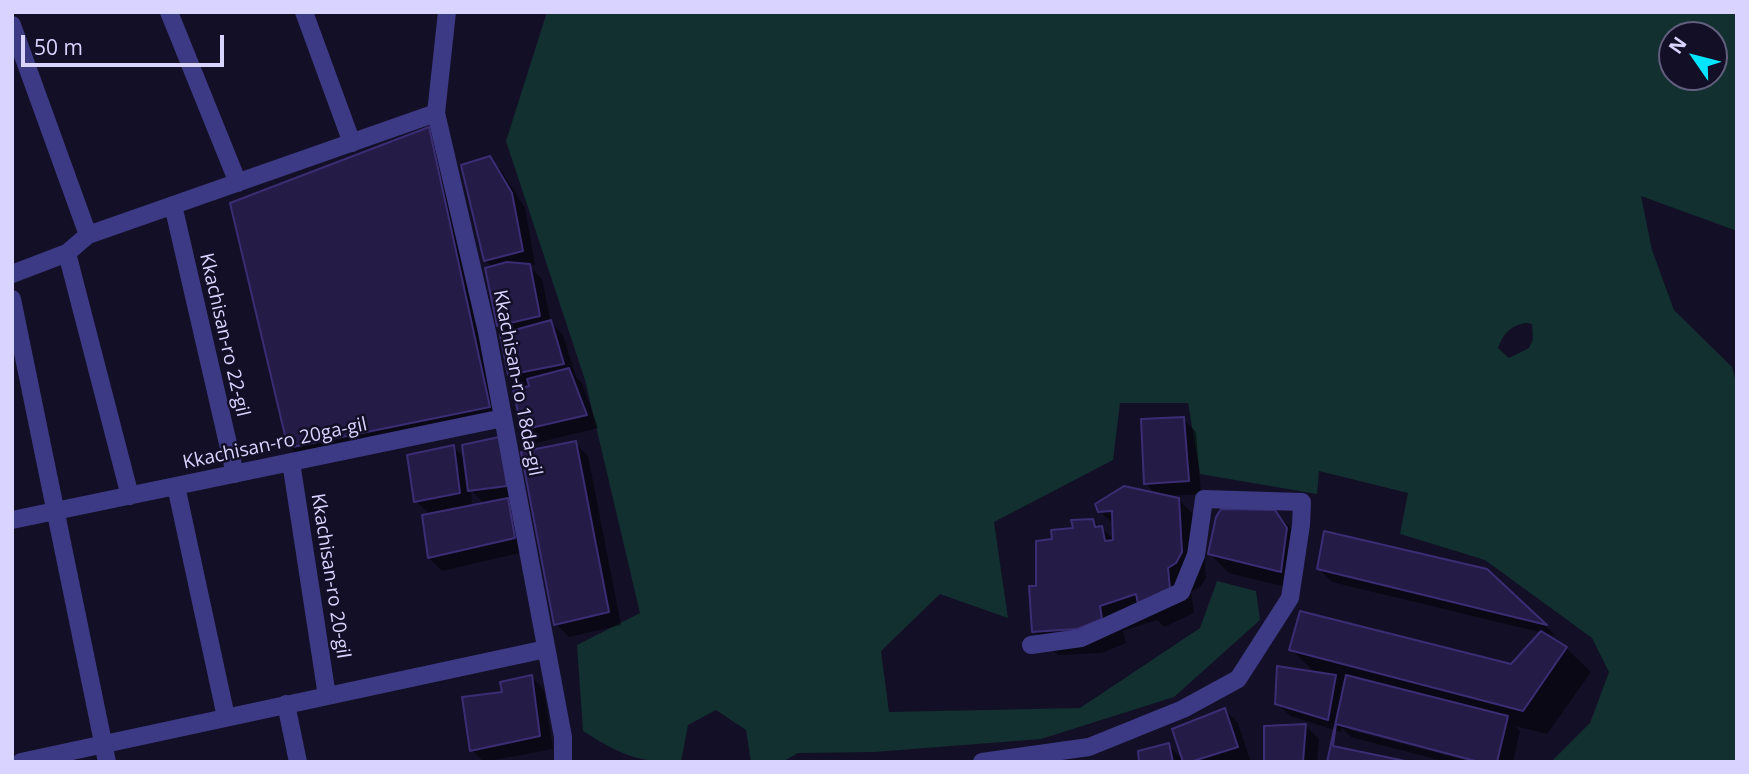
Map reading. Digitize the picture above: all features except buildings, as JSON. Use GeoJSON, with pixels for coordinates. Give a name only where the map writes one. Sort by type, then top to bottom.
{"type":"FeatureCollection","features":[{"type":"Feature","properties":{"kind":"street"},"geometry":{"type":"LineString","coordinates":[[169,12],[238,183]]}},
{"type":"Feature","properties":{"kind":"street"},"geometry":{"type":"LineString","coordinates":[[304,12],[352,143]]}},
{"type":"Feature","properties":{"kind":"street","name":"Kkachisan-ro 18da-gil"},"geometry":{"type":"LineString","coordinates":[[447,12],[436,113],[487,332],[568,759]]}},
{"type":"Feature","properties":{"kind":"street"},"geometry":{"type":"LineString","coordinates":[[12,25],[88,235]]}},
{"type":"Feature","properties":{"kind":"street"},"geometry":{"type":"LineString","coordinates":[[12,274],[66,253],[88,235],[436,113]]}},
{"type":"Feature","properties":{"kind":"street","name":"Kkachisan-ro 22-gil"},"geometry":{"type":"LineString","coordinates":[[173,205],[235,474]]}},
{"type":"Feature","properties":{"kind":"street"},"geometry":{"type":"LineString","coordinates":[[66,253],[130,496]]}},
{"type":"Feature","properties":{"kind":"street"},"geometry":{"type":"LineString","coordinates":[[12,299],[107,762]]}},
{"type":"Feature","properties":{"kind":"street","name":"Kkachisan-ro 20ga-gil"},"geometry":{"type":"LineString","coordinates":[[56,511],[503,418]]}},
{"type":"Feature","properties":{"kind":"street","name":"Kkachisan-ro 20-gil"},"geometry":{"type":"LineString","coordinates":[[291,462],[327,696]]}},
{"type":"Feature","properties":{"kind":"street"},"geometry":{"type":"LineString","coordinates":[[176,486],[226,717]]}},
{"type":"Feature","properties":{"kind":"street"},"geometry":{"type":"LineString","coordinates":[[982,762],[1089,747],[1184,709],[1238,679],[1290,598],[1302,502],[1204,499],[1196,555],[1181,592],[1081,638],[1031,645]]}},
{"type":"Feature","properties":{"kind":"street"},"geometry":{"type":"LineString","coordinates":[[12,520],[56,511]]}},
{"type":"Feature","properties":{"kind":"street"},"geometry":{"type":"LineString","coordinates":[[21,762],[546,649]]}},
{"type":"Feature","properties":{"kind":"street"},"geometry":{"type":"LineString","coordinates":[[286,704],[298,762]]}},
{"type":"Feature","properties":{"kind":"green space"},"geometry":{"type":"Polygon","coordinates":[[[547,12],[1737,12],[1737,231],[1641,196],[1652,250],[1674,310],[1732,367],[1737,386],[1737,762],[1551,762],[1590,723],[1609,672],[1592,638],[1485,560],[1400,534],[1408,493],[1319,471],[1317,494],[1200,474],[1188,403],[1120,403],[1113,460],[994,522],[1008,618],[940,594],[881,651],[889,712],[1080,708],[1200,628],[1217,581],[1256,591],[1260,620],[1174,697],[1041,739],[874,752],[798,753],[782,762],[751,762],[746,730],[716,710],[688,725],[681,762],[652,761],[629,756],[583,731],[577,645],[640,613],[585,380],[506,141],[547,12]],[[1532,324],[1515,326],[1505,335],[1498,348],[1509,358],[1529,348],[1533,339],[1532,324]]]}}]}
